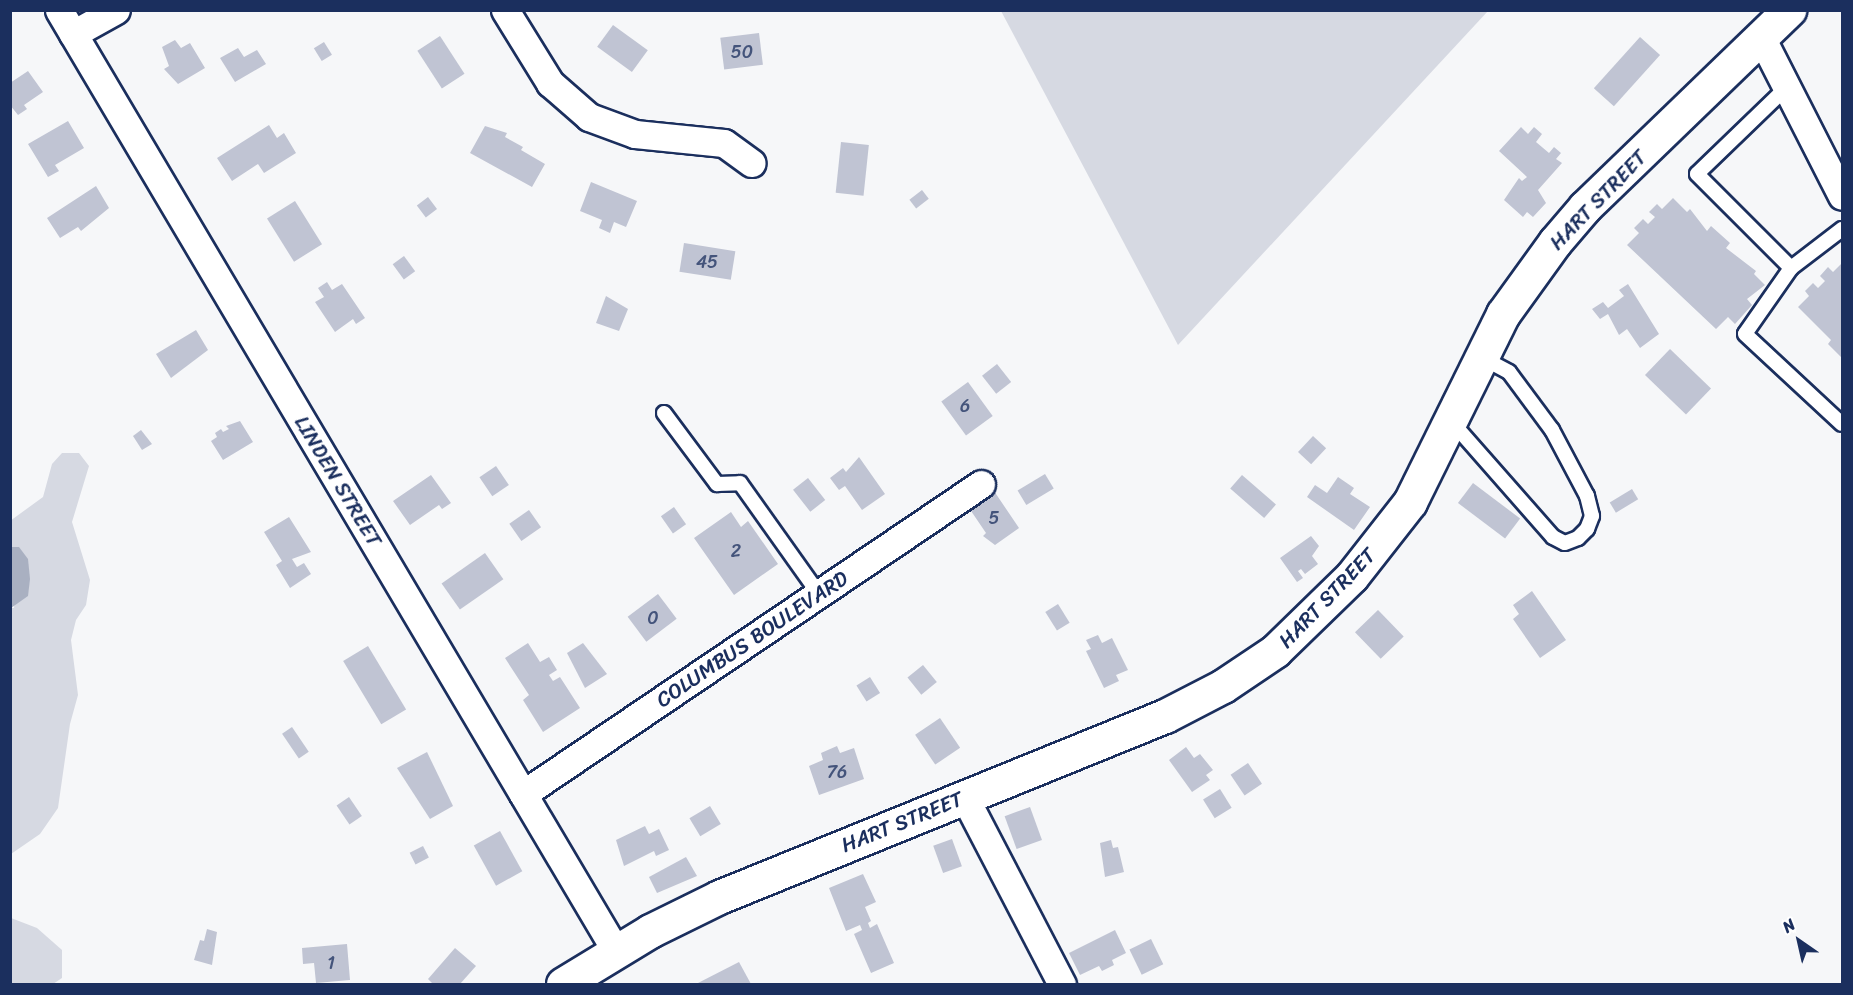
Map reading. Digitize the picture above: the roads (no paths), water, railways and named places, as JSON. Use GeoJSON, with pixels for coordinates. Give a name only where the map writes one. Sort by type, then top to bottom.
{"type":"FeatureCollection","features":[{"type":"Feature","properties":{"kind":"main road","name":"HART STREET"},"geometry":{"type":"LineString","coordinates":[[563,984],[616,951],[729,892],[1165,716],[1223,686],[1275,651],[1328,602],[1392,528],[1428,470],[1503,314],[1555,242],[1585,207],[1789,10]]}},
{"type":"Feature","properties":{"kind":"street","name":"LINDEN STREET"},"geometry":{"type":"LineString","coordinates":[[59,10],[616,951]]}},
{"type":"Feature","properties":{"kind":"street"},"geometry":{"type":"LineString","coordinates":[[73,34],[116,10]]}},
{"type":"Feature","properties":{"kind":"street"},"geometry":{"type":"LineString","coordinates":[[506,10],[550,83],[589,117],[634,134],[713,140],[752,163]]}},
{"type":"Feature","properties":{"kind":"street"},"geometry":{"type":"LineString","coordinates":[[1761,38],[1842,196]]}},
{"type":"Feature","properties":{"kind":"street","name":"COLUMBUS BOULEVARD"},"geometry":{"type":"LineString","coordinates":[[523,794],[981,484]]}},
{"type":"Feature","properties":{"kind":"street"},"geometry":{"type":"LineString","coordinates":[[965,798],[1062,984]]}},
{"type":"Feature","properties":{"kind":"lane"},"geometry":{"type":"LineString","coordinates":[[1787,87],[1697,174],[1791,268]]}},
{"type":"Feature","properties":{"kind":"lane"},"geometry":{"type":"LineString","coordinates":[[1842,229],[1791,268],[1745,334],[1842,424]]}},
{"type":"Feature","properties":{"kind":"lane"},"geometry":{"type":"LineString","coordinates":[[1451,421],[1553,537],[1565,543],[1578,538],[1587,529],[1592,516],[1587,496],[1552,430],[1509,372],[1483,358]]}},
{"type":"Feature","properties":{"kind":"lane"},"geometry":{"type":"LineString","coordinates":[[663,413],[717,484],[740,483],[819,594]]}},
{"type":"Feature","properties":{"kind":"water"},"geometry":{"type":"Polygon","coordinates":[[[11,547],[19,547],[28,559],[30,579],[28,596],[11,608],[11,547]]]}}]}
